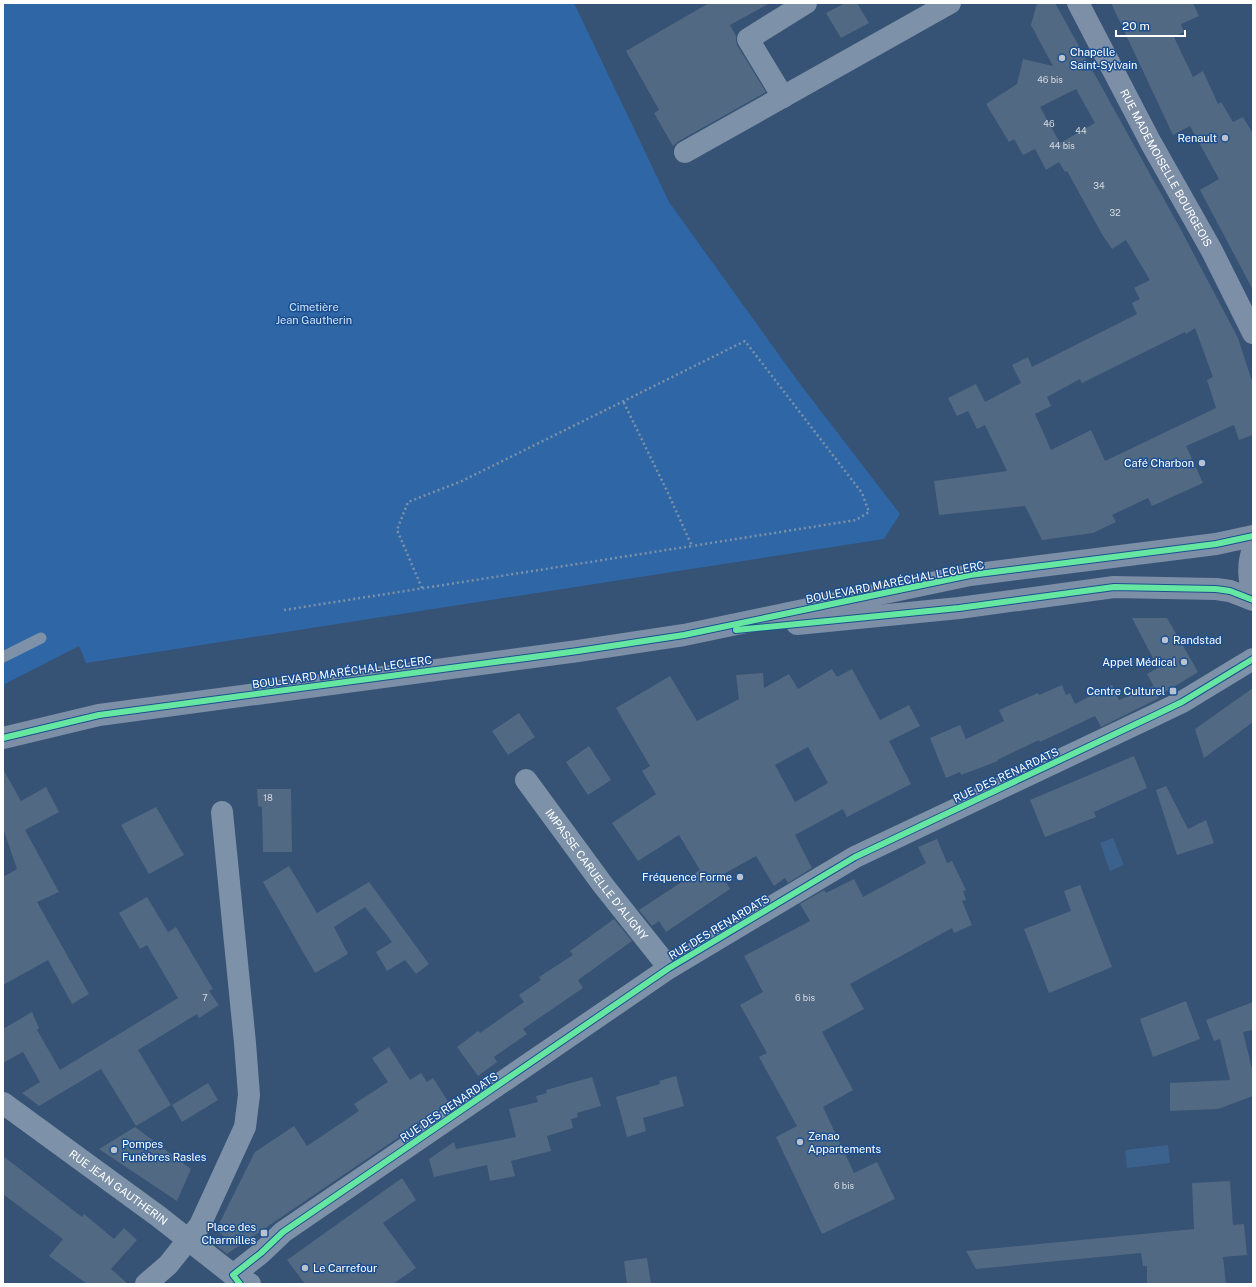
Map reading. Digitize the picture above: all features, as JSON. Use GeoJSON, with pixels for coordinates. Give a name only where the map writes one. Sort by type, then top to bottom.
{"type":"FeatureCollection","features":[{"type":"Feature","properties":{"kind":"main road","name":"RUE MADEMOISELLE BOURGEOIS"},"geometry":{"type":"LineString","coordinates":[[1078,3],[1151,142],[1212,250],[1253,333]]}},
{"type":"Feature","properties":{"kind":"main road","name":"BOULEVARD MARÉCHAL LECLERC"},"geometry":{"type":"LineString","coordinates":[[684,635],[970,575],[1216,544],[1253,536]]}},
{"type":"Feature","properties":{"kind":"main road"},"geometry":{"type":"LineString","coordinates":[[1253,549],[1250,556],[1249,578],[1253,596]]}},
{"type":"Feature","properties":{"kind":"main road","name":"BOULEVARD MARÉCHAL LECLERC"},"geometry":{"type":"LineString","coordinates":[[3,738],[99,715],[578,651],[684,635],[959,608],[1114,587],[1216,589],[1230,591],[1253,600]]}},
{"type":"Feature","properties":{"kind":"street"},"geometry":{"type":"LineString","coordinates":[[783,97],[748,39],[806,3]]}},
{"type":"Feature","properties":{"kind":"street"},"geometry":{"type":"LineString","coordinates":[[686,152],[950,3]]}},
{"type":"Feature","properties":{"kind":"street","name":"RUE DES RENARDATS"},"geometry":{"type":"LineString","coordinates":[[239,1282],[261,1253],[283,1232],[669,968],[855,857],[1182,702],[1253,659]]}},
{"type":"Feature","properties":{"kind":"street","name":"IMPASSE CARUELLE D'ALIGNY"},"geometry":{"type":"LineString","coordinates":[[526,780],[603,885],[669,968]]}},
{"type":"Feature","properties":{"kind":"street"},"geometry":{"type":"LineString","coordinates":[[146,1284],[168,1265],[200,1225],[245,1127],[249,1095],[222,812]]}},
{"type":"Feature","properties":{"kind":"street","name":"RUE JEAN GAUTHERIN"},"geometry":{"type":"LineString","coordinates":[[3,1103],[158,1216],[213,1259],[239,1282]]}},
{"type":"Feature","properties":{"kind":"street","name":"RUE DES RENARDATS"},"geometry":{"type":"LineString","coordinates":[[213,1259],[238,1253],[283,1232]]}},
{"type":"Feature","properties":{"kind":"lane"},"geometry":{"type":"LineString","coordinates":[[3,657],[41,638]]}},
{"type":"Feature","properties":{"kind":"path"},"geometry":{"type":"LineString","coordinates":[[284,610],[856,520],[869,512],[862,493],[744,341],[462,481],[408,502],[397,530],[422,588]]}},
{"type":"Feature","properties":{"kind":"path"},"geometry":{"type":"LineString","coordinates":[[623,401],[692,546]]}},
{"type":"Feature","properties":{"kind":"green space","name":"Cimetière Jean Gautherin"},"geometry":{"type":"Polygon","coordinates":[[[3,3],[574,3],[669,202],[797,380],[900,514],[884,539],[86,663],[79,646],[3,685],[3,3]]]}},
{"type":"Feature","properties":{"kind":"shaded area"},"geometry":{"type":"Polygon","coordinates":[[[1113,838],[1124,865],[1110,871],[1100,843],[1113,838]]]}},
{"type":"Feature","properties":{"kind":"shaded area"},"geometry":{"type":"Polygon","coordinates":[[[1168,1145],[1170,1163],[1127,1168],[1125,1150],[1168,1145]]]}},
{"type":"Feature","properties":{"kind":"building"},"geometry":{"type":"Polygon","coordinates":[[[709,3],[770,3],[730,25],[736,36],[737,45],[766,92],[679,141],[673,146],[654,113],[659,110],[626,51],[709,3]]]}},
{"type":"Feature","properties":{"kind":"building"},"geometry":{"type":"Polygon","coordinates":[[[845,3],[857,3],[869,23],[841,38],[826,13],[845,3]]]}},
{"type":"Feature","properties":{"kind":"building"},"geometry":{"type":"Polygon","coordinates":[[[1037,3],[1055,3],[1180,228],[1238,338],[1253,384],[1253,435],[1239,440],[1234,425],[1186,446],[1203,483],[1152,506],[1148,498],[1112,515],[1116,522],[1093,533],[1042,540],[1025,506],[939,515],[934,481],[1007,471],[985,425],[977,429],[968,411],[957,416],[948,398],[976,384],[985,402],[1021,383],[1012,365],[1028,357],[1032,367],[1137,314],[1132,303],[1140,299],[1134,288],[1150,280],[1126,240],[1112,249],[1103,236],[1067,171],[1065,172],[1059,162],[1046,170],[1035,149],[1023,155],[1014,139],[1009,142],[986,104],[1017,84],[1023,59],[1053,66],[1031,25],[1037,3]],[[1076,89],[1040,107],[1060,143],[1095,123],[1076,89]],[[1195,328],[1186,334],[1185,332],[1082,383],[1080,379],[1047,397],[1051,406],[1035,414],[1051,450],[1091,430],[1105,461],[1216,408],[1207,380],[1213,377],[1195,328]]]}},
{"type":"Feature","properties":{"kind":"building"},"geometry":{"type":"Polygon","coordinates":[[[1111,3],[1193,3],[1199,16],[1181,24],[1184,32],[1174,37],[1193,77],[1203,71],[1218,104],[1221,102],[1233,122],[1243,117],[1253,134],[1253,290],[1200,190],[1219,179],[1190,126],[1173,135],[1111,3]]]}},
{"type":"Feature","properties":{"kind":"building"},"geometry":{"type":"Polygon","coordinates":[[[1132,618],[1167,618],[1198,672],[1159,696],[1147,674],[1158,668],[1132,618]]]}},
{"type":"Feature","properties":{"kind":"building"},"geometry":{"type":"Polygon","coordinates":[[[832,669],[837,677],[852,669],[880,720],[909,705],[920,726],[889,741],[911,784],[847,817],[843,809],[795,835],[812,868],[788,883],[785,878],[774,886],[756,856],[722,875],[730,889],[666,932],[659,921],[652,926],[639,910],[700,870],[679,835],[638,861],[612,823],[656,794],[642,771],[650,766],[616,708],[670,676],[697,721],[739,699],[736,675],[763,673],[764,688],[789,674],[798,689],[832,669]],[[808,747],[775,765],[795,802],[828,783],[808,747]]]}},
{"type":"Feature","properties":{"kind":"building"},"geometry":{"type":"Polygon","coordinates":[[[1062,685],[1066,695],[1070,693],[1075,704],[1112,685],[1119,700],[1153,686],[1159,698],[1101,727],[1095,716],[1040,742],[1039,740],[997,760],[998,761],[961,775],[960,772],[946,778],[930,738],[960,725],[966,739],[1004,721],[999,710],[1038,693],[1039,695],[1062,685]]]}},
{"type":"Feature","properties":{"kind":"building"},"geometry":{"type":"Polygon","coordinates":[[[1253,688],[1253,722],[1204,758],[1195,729],[1253,688]]]}},
{"type":"Feature","properties":{"kind":"building"},"geometry":{"type":"Polygon","coordinates":[[[519,713],[535,737],[508,755],[492,731],[519,713]]]}},
{"type":"Feature","properties":{"kind":"building"},"geometry":{"type":"Polygon","coordinates":[[[589,746],[611,780],[588,795],[566,762],[589,746]]]}},
{"type":"Feature","properties":{"kind":"building"},"geometry":{"type":"Polygon","coordinates":[[[1134,756],[1147,788],[1094,812],[1096,817],[1045,837],[1030,800],[1134,756]]]}},
{"type":"Feature","properties":{"kind":"building"},"geometry":{"type":"Polygon","coordinates":[[[3,769],[21,801],[46,787],[59,812],[25,830],[59,892],[37,902],[89,994],[72,1004],[48,960],[3,985],[3,877],[17,869],[3,828],[3,769]]]}},
{"type":"Feature","properties":{"kind":"building"},"geometry":{"type":"Polygon","coordinates":[[[1166,786],[1188,829],[1206,820],[1214,843],[1177,855],[1156,790],[1166,786]]]}},
{"type":"Feature","properties":{"kind":"building"},"geometry":{"type":"Polygon","coordinates":[[[257,789],[291,789],[292,852],[263,852],[262,807],[258,806],[257,789]]]}},
{"type":"Feature","properties":{"kind":"building"},"geometry":{"type":"Polygon","coordinates":[[[156,807],[184,855],[149,874],[121,825],[156,807]]]}},
{"type":"Feature","properties":{"kind":"building"},"geometry":{"type":"Polygon","coordinates":[[[937,839],[947,863],[952,861],[966,890],[963,891],[966,900],[962,901],[972,925],[954,933],[952,928],[850,984],[864,1009],[822,1032],[853,1090],[823,1107],[854,1173],[877,1162],[895,1199],[822,1234],[776,1137],[797,1126],[759,1057],[767,1053],[740,1005],[763,992],[744,956],[810,921],[800,904],[824,890],[826,893],[854,879],[863,897],[926,863],[918,847],[937,839]]]}},
{"type":"Feature","properties":{"kind":"building"},"geometry":{"type":"Polygon","coordinates":[[[289,866],[317,913],[369,882],[429,964],[416,974],[405,960],[387,971],[376,952],[392,942],[365,907],[334,927],[348,954],[315,973],[263,882],[289,866]]]}},
{"type":"Feature","properties":{"kind":"building"},"geometry":{"type":"Polygon","coordinates":[[[1080,885],[1112,967],[1049,993],[1024,929],[1071,911],[1064,891],[1080,885]]]}},
{"type":"Feature","properties":{"kind":"building"},"geometry":{"type":"Polygon","coordinates":[[[147,897],[168,932],[176,927],[213,989],[209,991],[219,1005],[199,1018],[197,1014],[138,1050],[171,1105],[136,1126],[101,1069],[39,1106],[22,1093],[40,1082],[23,1052],[3,1063],[3,1029],[32,1012],[39,1028],[37,1030],[60,1070],[178,998],[147,945],[140,949],[119,913],[147,897]]]}},
{"type":"Feature","properties":{"kind":"building"},"geometry":{"type":"Polygon","coordinates":[[[614,919],[632,941],[578,980],[583,988],[523,1029],[527,1034],[494,1057],[497,1062],[478,1076],[457,1047],[478,1031],[480,1033],[524,1002],[519,995],[541,980],[539,977],[573,955],[570,951],[614,919]]]}},
{"type":"Feature","properties":{"kind":"building"},"geometry":{"type":"Polygon","coordinates":[[[1186,1001],[1200,1039],[1153,1057],[1140,1019],[1186,1001]]]}},
{"type":"Feature","properties":{"kind":"building"},"geometry":{"type":"Polygon","coordinates":[[[1253,1002],[1253,1030],[1243,1032],[1253,1073],[1253,1096],[1218,1109],[1170,1111],[1170,1083],[1230,1080],[1220,1039],[1214,1041],[1206,1020],[1253,1002]]]}},
{"type":"Feature","properties":{"kind":"building"},"geometry":{"type":"Polygon","coordinates":[[[389,1047],[410,1080],[421,1073],[427,1082],[433,1078],[449,1103],[227,1254],[217,1246],[226,1238],[216,1230],[255,1152],[294,1126],[307,1146],[359,1111],[354,1104],[388,1082],[372,1058],[389,1047]]]}},
{"type":"Feature","properties":{"kind":"building"},"geometry":{"type":"Polygon","coordinates":[[[676,1076],[684,1106],[643,1118],[646,1131],[627,1137],[616,1097],[660,1084],[659,1081],[676,1076]]]}},
{"type":"Feature","properties":{"kind":"building"},"geometry":{"type":"Polygon","coordinates":[[[592,1077],[601,1106],[577,1113],[578,1117],[571,1119],[573,1128],[547,1136],[551,1151],[511,1161],[515,1176],[490,1181],[487,1165],[434,1177],[429,1159],[454,1142],[456,1149],[516,1137],[509,1109],[538,1102],[536,1096],[547,1093],[546,1090],[592,1077]]]}},
{"type":"Feature","properties":{"kind":"building"},"geometry":{"type":"Polygon","coordinates":[[[208,1083],[218,1100],[182,1122],[172,1105],[208,1083]]]}},
{"type":"Feature","properties":{"kind":"building"},"geometry":{"type":"Polygon","coordinates":[[[135,1127],[191,1169],[177,1201],[99,1149],[135,1127]]]}},
{"type":"Feature","properties":{"kind":"building"},"geometry":{"type":"Polygon","coordinates":[[[3,1156],[82,1217],[84,1214],[114,1239],[124,1228],[137,1240],[111,1269],[128,1284],[87,1284],[49,1256],[63,1239],[3,1194],[3,1156]]]}},
{"type":"Feature","properties":{"kind":"building"},"geometry":{"type":"Polygon","coordinates":[[[402,1178],[416,1200],[383,1223],[416,1268],[393,1284],[305,1284],[287,1260],[402,1178]]]}},
{"type":"Feature","properties":{"kind":"building"},"geometry":{"type":"Polygon","coordinates":[[[1230,1181],[1233,1225],[1244,1224],[1247,1255],[1223,1257],[1226,1284],[1147,1284],[1147,1266],[1143,1266],[1141,1253],[976,1269],[966,1251],[1194,1229],[1192,1183],[1230,1181]]]}},
{"type":"Feature","properties":{"kind":"building"},"geometry":{"type":"Polygon","coordinates":[[[647,1258],[651,1284],[627,1284],[624,1261],[647,1258]]]}},
{"type":"Feature","properties":{"kind":"cycle path"},"geometry":{"type":"LineString","coordinates":[[3,738],[99,715],[578,651],[684,635],[970,575],[1216,544],[1253,536]]}},
{"type":"Feature","properties":{"kind":"cycle path"},"geometry":{"type":"LineString","coordinates":[[736,630],[959,608],[1114,587],[1216,589],[1230,591],[1253,600]]}},
{"type":"Feature","properties":{"kind":"cycle path"},"geometry":{"type":"LineString","coordinates":[[240,1284],[233,1275],[261,1253],[283,1232],[669,968],[855,857],[1182,702],[1253,659]]}},
{"type":"Feature","properties":{"kind":"place","name":"Chapelle Saint-Sylvain"},"geometry":{"type":"Point","coordinates":[1062,58]}},
{"type":"Feature","properties":{"kind":"place","name":"Renault"},"geometry":{"type":"Point","coordinates":[1225,138]}},
{"type":"Feature","properties":{"kind":"place","name":"Café Charbon"},"geometry":{"type":"Point","coordinates":[1202,463]}},
{"type":"Feature","properties":{"kind":"place","name":"Randstad"},"geometry":{"type":"Point","coordinates":[1165,640]}},
{"type":"Feature","properties":{"kind":"place","name":"Appel Médical"},"geometry":{"type":"Point","coordinates":[1184,662]}},
{"type":"Feature","properties":{"kind":"place","name":"Centre Culturel"},"geometry":{"type":"Point","coordinates":[1173,691]}},
{"type":"Feature","properties":{"kind":"place","name":"Fréquence Forme"},"geometry":{"type":"Point","coordinates":[740,877]}},
{"type":"Feature","properties":{"kind":"place","name":"Zenao Appartements"},"geometry":{"type":"Point","coordinates":[800,1142]}},
{"type":"Feature","properties":{"kind":"place","name":"Pompes Funèbres Rasles"},"geometry":{"type":"Point","coordinates":[114,1150]}},
{"type":"Feature","properties":{"kind":"place","name":"Place des Charmilles"},"geometry":{"type":"Point","coordinates":[264,1233]}},
{"type":"Feature","properties":{"kind":"place","name":"Le Carrefour"},"geometry":{"type":"Point","coordinates":[305,1268]}}]}
